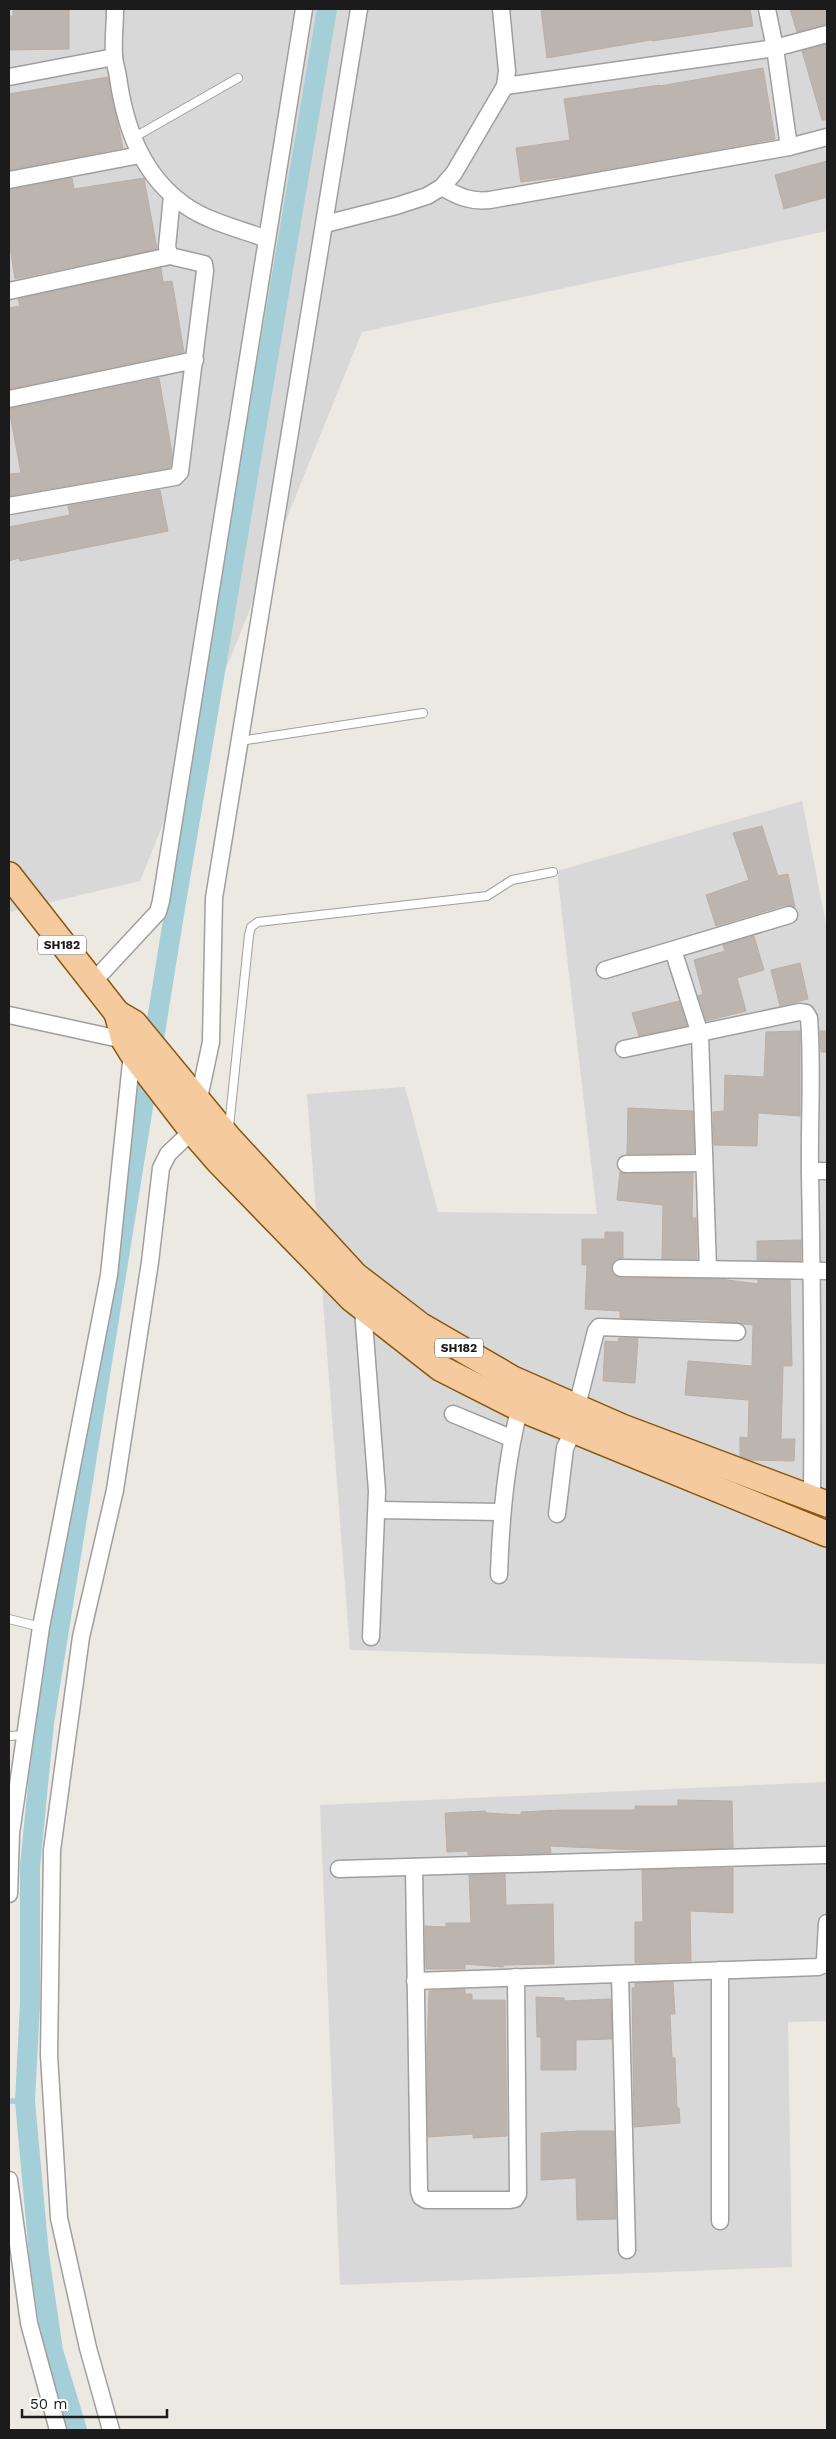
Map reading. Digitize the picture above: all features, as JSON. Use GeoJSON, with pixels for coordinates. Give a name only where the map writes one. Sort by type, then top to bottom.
{"type":"FeatureCollection","features":[{"type":"Feature","properties":{"kind":"main road","name":"SH182"},"geometry":{"type":"LineString","coordinates":[[9,875],[117,1013],[135,1048],[192,1131],[363,1309],[420,1326],[525,1384],[622,1427],[820,1501]]}},
{"type":"Feature","properties":{"kind":"main road","name":"SH182"},"geometry":{"type":"LineString","coordinates":[[135,1048],[174,1070],[228,1137],[440,1368],[519,1408],[827,1534]]}},
{"type":"Feature","properties":{"kind":"street"},"geometry":{"type":"LineString","coordinates":[[115,9],[114,56],[121,97],[132,138],[140,155],[172,196],[201,214],[267,239]]}},
{"type":"Feature","properties":{"kind":"street"},"geometry":{"type":"LineString","coordinates":[[92,983],[158,912],[161,901],[304,9]]}},
{"type":"Feature","properties":{"kind":"street"},"geometry":{"type":"LineString","coordinates":[[112,2430],[88,2348],[59,2218],[49,2055],[53,1839],[81,1637],[115,1490],[150,1262],[161,1168],[168,1154],[192,1131],[213,1027],[214,898],[359,9]]}},
{"type":"Feature","properties":{"kind":"street"},"geometry":{"type":"LineString","coordinates":[[325,224],[396,206],[427,196],[442,188],[454,173],[505,86],[507,71],[501,9]]}},
{"type":"Feature","properties":{"kind":"street"},"geometry":{"type":"LineString","coordinates":[[767,9],[775,48],[788,147]]}},
{"type":"Feature","properties":{"kind":"street"},"geometry":{"type":"LineString","coordinates":[[505,86],[775,48],[827,34]]}},
{"type":"Feature","properties":{"kind":"street"},"geometry":{"type":"LineString","coordinates":[[9,78],[114,56]]}},
{"type":"Feature","properties":{"kind":"street"},"geometry":{"type":"LineString","coordinates":[[442,188],[463,198],[483,200],[788,147],[827,137]]}},
{"type":"Feature","properties":{"kind":"street"},"geometry":{"type":"LineString","coordinates":[[9,180],[140,155]]}},
{"type":"Feature","properties":{"kind":"street"},"geometry":{"type":"LineString","coordinates":[[170,256],[167,247],[172,196]]}},
{"type":"Feature","properties":{"kind":"street"},"geometry":{"type":"LineString","coordinates":[[9,291],[170,256],[197,261],[204,264],[205,271],[183,463],[180,472],[175,477],[9,506]]}},
{"type":"Feature","properties":{"kind":"street"},"geometry":{"type":"LineString","coordinates":[[9,399],[195,360]]}},
{"type":"Feature","properties":{"kind":"street"},"geometry":{"type":"LineString","coordinates":[[605,970],[789,915]]}},
{"type":"Feature","properties":{"kind":"street"},"geometry":{"type":"LineString","coordinates":[[673,950],[700,1034],[708,1269]]}},
{"type":"Feature","properties":{"kind":"street"},"geometry":{"type":"LineString","coordinates":[[624,1049],[799,1012],[806,1013],[809,1018],[820,1061],[810,1171],[820,1271],[820,1501]]}},
{"type":"Feature","properties":{"kind":"street"},"geometry":{"type":"LineString","coordinates":[[9,1015],[135,1048],[109,1275],[41,1627],[16,1735],[9,1894]]}},
{"type":"Feature","properties":{"kind":"street"},"geometry":{"type":"LineString","coordinates":[[626,1164],[704,1163]]}},
{"type":"Feature","properties":{"kind":"street"},"geometry":{"type":"LineString","coordinates":[[810,1171],[827,1171]]}},
{"type":"Feature","properties":{"kind":"street"},"geometry":{"type":"LineString","coordinates":[[621,1268],[820,1271]]}},
{"type":"Feature","properties":{"kind":"street"},"geometry":{"type":"LineString","coordinates":[[363,1309],[376,1469],[377,1510],[371,1636]]}},
{"type":"Feature","properties":{"kind":"street"},"geometry":{"type":"LineString","coordinates":[[577,1406],[596,1331],[599,1327],[738,1332]]}},
{"type":"Feature","properties":{"kind":"street"},"geometry":{"type":"LineString","coordinates":[[499,1575],[501,1512],[511,1438],[525,1384]]}},
{"type":"Feature","properties":{"kind":"street"},"geometry":{"type":"LineString","coordinates":[[453,1414],[511,1438]]}},
{"type":"Feature","properties":{"kind":"street"},"geometry":{"type":"LineString","coordinates":[[557,1514],[565,1448],[573,1431]]}},
{"type":"Feature","properties":{"kind":"street"},"geometry":{"type":"LineString","coordinates":[[377,1510],[501,1512]]}},
{"type":"Feature","properties":{"kind":"street"},"geometry":{"type":"LineString","coordinates":[[339,1869],[827,1855]]}},
{"type":"Feature","properties":{"kind":"street"},"geometry":{"type":"LineString","coordinates":[[414,1867],[419,2191],[421,2197],[426,2200],[510,2200],[515,2199],[518,2194],[516,1977]]}},
{"type":"Feature","properties":{"kind":"street"},"geometry":{"type":"LineString","coordinates":[[415,1981],[818,1967],[823,1965],[825,1959],[827,1923]]}},
{"type":"Feature","properties":{"kind":"street"},"geometry":{"type":"LineString","coordinates":[[720,1970],[720,2221]]}},
{"type":"Feature","properties":{"kind":"street"},"geometry":{"type":"LineString","coordinates":[[620,1974],[627,2250]]}},
{"type":"Feature","properties":{"kind":"street"},"geometry":{"type":"LineString","coordinates":[[9,2180],[28,2323],[58,2430]]}},
{"type":"Feature","properties":{"kind":"lane"},"geometry":{"type":"LineString","coordinates":[[132,138],[238,78]]}},
{"type":"Feature","properties":{"kind":"lane"},"geometry":{"type":"LineString","coordinates":[[240,741],[423,713]]}},
{"type":"Feature","properties":{"kind":"lane"},"geometry":{"type":"LineString","coordinates":[[228,1137],[251,927],[258,922],[487,896],[512,880],[553,872]]}},
{"type":"Feature","properties":{"kind":"lane"},"geometry":{"type":"LineString","coordinates":[[9,1620],[41,1627]]}},
{"type":"Feature","properties":{"kind":"shaded area"},"geometry":{"type":"Polygon","coordinates":[[[9,9],[827,9],[827,231],[362,332],[140,881],[9,912],[9,9]]]}},
{"type":"Feature","properties":{"kind":"shaded area"},"geometry":{"type":"Polygon","coordinates":[[[802,801],[827,929],[827,2021],[788,2022],[792,2267],[340,2285],[320,1805],[825,1782],[825,1664],[350,1650],[307,1094],[405,1087],[438,1212],[597,1214],[557,871],[802,801]]]}},
{"type":"Feature","properties":{"kind":"building"},"geometry":{"type":"Polygon","coordinates":[[[13,9],[69,9],[69,49],[9,50],[9,16],[13,16],[13,9]]]}},
{"type":"Feature","properties":{"kind":"building"},"geometry":{"type":"Polygon","coordinates":[[[541,9],[750,9],[753,26],[651,40],[547,58],[541,9]]]}},
{"type":"Feature","properties":{"kind":"building"},"geometry":{"type":"Polygon","coordinates":[[[790,9],[827,9],[827,24],[797,32],[790,9]]]}},
{"type":"Feature","properties":{"kind":"building"},"geometry":{"type":"Polygon","coordinates":[[[827,44],[827,120],[822,120],[802,51],[827,44]]]}},
{"type":"Feature","properties":{"kind":"building"},"geometry":{"type":"Polygon","coordinates":[[[763,68],[775,139],[575,175],[521,182],[516,148],[570,140],[564,99],[660,86],[763,68]]]}},
{"type":"Feature","properties":{"kind":"building"},"geometry":{"type":"Polygon","coordinates":[[[108,77],[123,148],[9,170],[9,94],[108,77]]]}},
{"type":"Feature","properties":{"kind":"building"},"geometry":{"type":"Polygon","coordinates":[[[827,161],[827,197],[784,209],[775,175],[827,161]]]}},
{"type":"Feature","properties":{"kind":"building"},"geometry":{"type":"Polygon","coordinates":[[[72,178],[74,189],[144,178],[157,249],[15,279],[9,241],[9,190],[72,178]]]}},
{"type":"Feature","properties":{"kind":"building"},"geometry":{"type":"Polygon","coordinates":[[[161,268],[163,282],[172,281],[184,352],[9,389],[9,308],[20,306],[18,299],[161,268]]]}},
{"type":"Feature","properties":{"kind":"building"},"geometry":{"type":"Polygon","coordinates":[[[159,378],[172,453],[170,468],[9,496],[9,474],[21,473],[9,409],[159,378]]]}},
{"type":"Feature","properties":{"kind":"building"},"geometry":{"type":"Polygon","coordinates":[[[160,490],[168,531],[20,561],[19,558],[9,561],[9,527],[70,515],[68,506],[160,490]]]}},
{"type":"Feature","properties":{"kind":"building"},"geometry":{"type":"Polygon","coordinates":[[[762,826],[778,876],[788,874],[795,907],[786,905],[716,926],[706,895],[749,880],[733,833],[762,826]]]}},
{"type":"Feature","properties":{"kind":"building"},"geometry":{"type":"Polygon","coordinates":[[[754,936],[764,970],[737,978],[746,1011],[706,1021],[698,996],[703,994],[694,960],[725,951],[723,945],[754,936]]]}},
{"type":"Feature","properties":{"kind":"building"},"geometry":{"type":"Polygon","coordinates":[[[800,963],[808,999],[780,1006],[771,970],[800,963]]]}},
{"type":"Feature","properties":{"kind":"building"},"geometry":{"type":"Polygon","coordinates":[[[679,1001],[687,1026],[639,1036],[632,1013],[679,1001]]]}},
{"type":"Feature","properties":{"kind":"building"},"geometry":{"type":"Polygon","coordinates":[[[800,1031],[800,1116],[758,1113],[757,1146],[714,1145],[713,1112],[724,1111],[725,1075],[764,1077],[766,1032],[800,1031]]]}},
{"type":"Feature","properties":{"kind":"building"},"geometry":{"type":"Polygon","coordinates":[[[820,1031],[827,1031],[827,1052],[821,1052],[820,1031]]]}},
{"type":"Feature","properties":{"kind":"building"},"geometry":{"type":"Polygon","coordinates":[[[628,1108],[693,1111],[694,1153],[627,1154],[628,1108]]]}},
{"type":"Feature","properties":{"kind":"building"},"geometry":{"type":"Polygon","coordinates":[[[620,1172],[626,1174],[693,1173],[692,1218],[696,1218],[697,1259],[662,1259],[663,1205],[617,1200],[620,1172]]]}},
{"type":"Feature","properties":{"kind":"building"},"geometry":{"type":"Polygon","coordinates":[[[605,1232],[623,1232],[623,1258],[616,1260],[611,1267],[613,1273],[620,1278],[720,1279],[758,1284],[758,1280],[790,1280],[792,1366],[783,1366],[781,1439],[795,1439],[794,1461],[750,1460],[740,1456],[740,1437],[748,1438],[749,1400],[685,1395],[688,1361],[752,1366],[753,1325],[709,1320],[620,1318],[620,1311],[585,1309],[587,1265],[582,1265],[582,1239],[605,1239],[605,1232]]]}},
{"type":"Feature","properties":{"kind":"building"},"geometry":{"type":"Polygon","coordinates":[[[801,1240],[801,1261],[757,1260],[757,1241],[801,1240]]]}},
{"type":"Feature","properties":{"kind":"building"},"geometry":{"type":"Polygon","coordinates":[[[619,1338],[638,1338],[635,1383],[603,1381],[605,1341],[618,1342],[619,1338]]]}},
{"type":"Feature","properties":{"kind":"building"},"geometry":{"type":"Polygon","coordinates":[[[678,1800],[732,1801],[733,1848],[637,1850],[550,1846],[551,1853],[468,1855],[468,1851],[447,1852],[445,1813],[485,1811],[486,1813],[521,1815],[521,1812],[561,1810],[635,1810],[635,1806],[678,1806],[678,1800]]]}},
{"type":"Feature","properties":{"kind":"building"},"geometry":{"type":"Polygon","coordinates":[[[733,1868],[733,1913],[690,1911],[691,1961],[635,1963],[635,1922],[643,1922],[642,1870],[733,1868]]]}},
{"type":"Feature","properties":{"kind":"building"},"geometry":{"type":"Polygon","coordinates":[[[505,1874],[506,1905],[553,1904],[554,1964],[504,1965],[503,1967],[465,1964],[465,1969],[426,1969],[425,1926],[446,1927],[446,1923],[471,1923],[469,1875],[505,1874]]]}},
{"type":"Feature","properties":{"kind":"building"},"geometry":{"type":"Polygon","coordinates":[[[673,1982],[675,2014],[670,2014],[672,2058],[675,2058],[677,2108],[679,2108],[680,2123],[634,2127],[632,1988],[635,1988],[635,1983],[673,1982]]]}},
{"type":"Feature","properties":{"kind":"building"},"geometry":{"type":"Polygon","coordinates":[[[465,1989],[465,1994],[472,1994],[472,2000],[505,2000],[507,2136],[473,2138],[473,2134],[428,2137],[427,2047],[429,1991],[465,1989]]]}},
{"type":"Feature","properties":{"kind":"building"},"geometry":{"type":"Polygon","coordinates":[[[536,1997],[564,1998],[564,2001],[611,1999],[612,2039],[576,2040],[576,2070],[541,2070],[541,2037],[537,2037],[536,1997]]]}},
{"type":"Feature","properties":{"kind":"building"},"geometry":{"type":"Polygon","coordinates":[[[614,2131],[616,2219],[577,2220],[576,2178],[541,2180],[541,2133],[614,2131]]]}},
{"type":"Feature","properties":{"kind":"waterway"},"geometry":{"type":"LineString","coordinates":[[77,2430],[53,2351],[39,2255],[25,2101],[30,2004],[30,1867],[44,1723],[175,908],[327,9]]}},
{"type":"Feature","properties":{"kind":"waterway"},"geometry":{"type":"LineString","coordinates":[[9,2101],[25,2101]]}}]}
